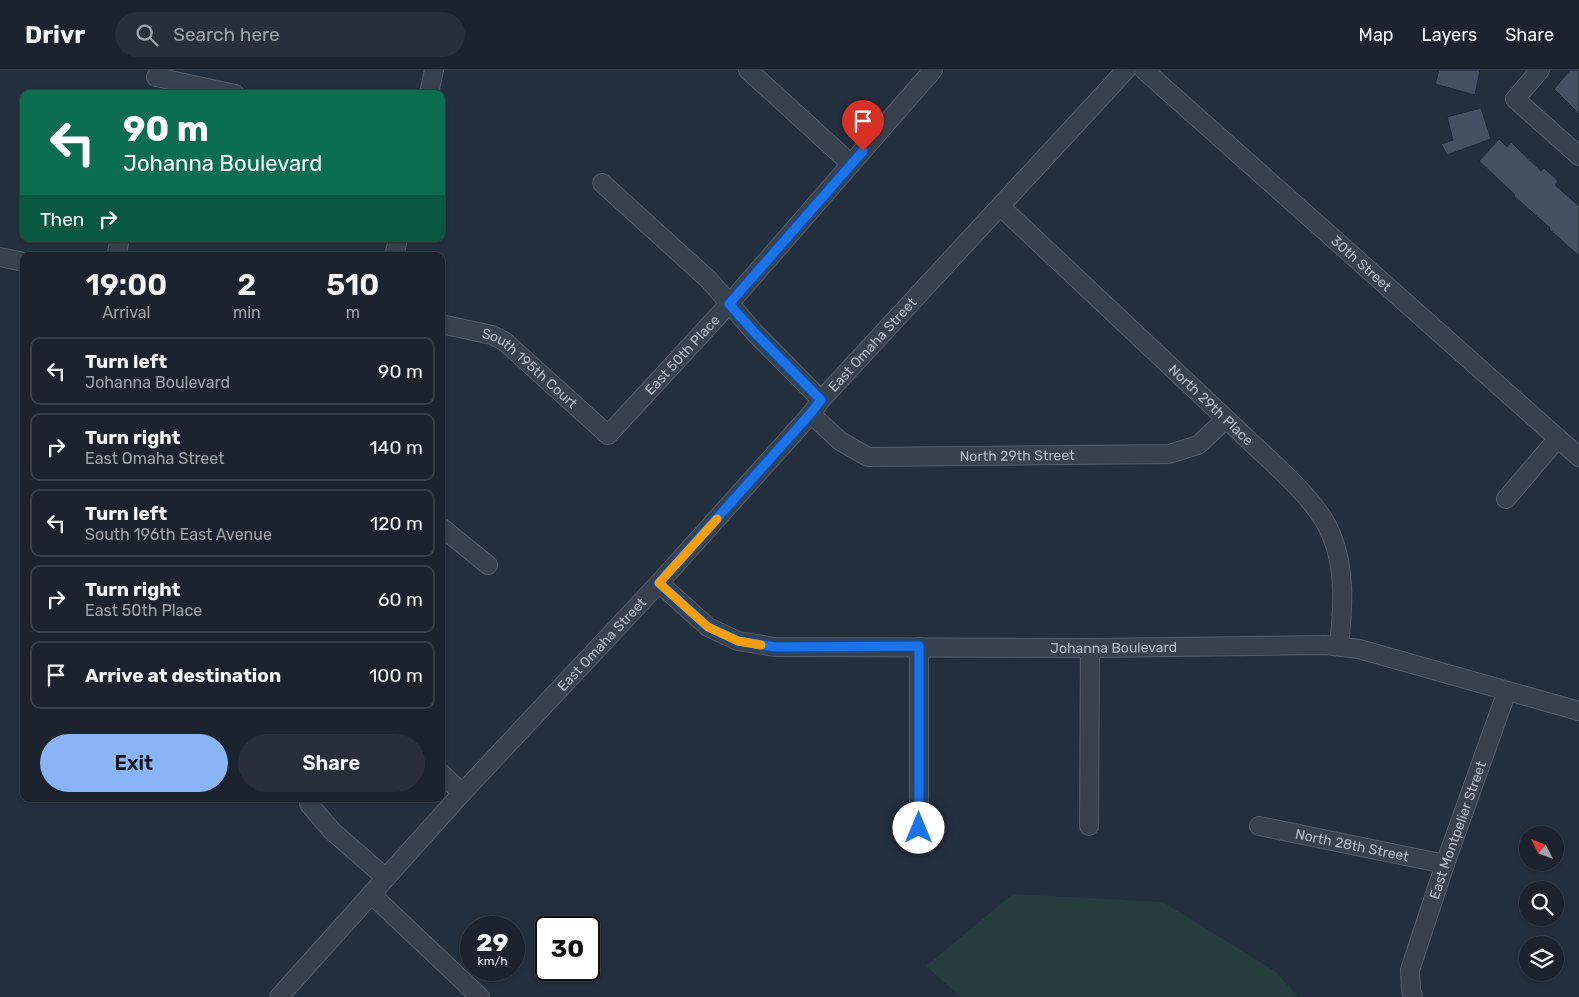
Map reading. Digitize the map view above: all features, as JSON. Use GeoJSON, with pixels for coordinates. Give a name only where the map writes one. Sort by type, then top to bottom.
{"type":"FeatureCollection","features":[{"type":"Feature","properties":{"kind":"street"},"geometry":{"type":"LineString","coordinates":[[430,90],[434,70]]}},
{"type":"Feature","properties":{"kind":"street"},"geometry":{"type":"LineString","coordinates":[[748,70],[851,164]]}},
{"type":"Feature","properties":{"kind":"street","name":"East 50th Place"},"geometry":{"type":"LineString","coordinates":[[608,435],[729,304],[933,70]]}},
{"type":"Feature","properties":{"kind":"street","name":"East Omaha Street"},"geometry":{"type":"LineString","coordinates":[[278,997],[462,793],[659,583],[821,400],[1126,70]]}},
{"type":"Feature","properties":{"kind":"street","name":"30th Street"},"geometry":{"type":"LineString","coordinates":[[1144,70],[1579,457]]}},
{"type":"Feature","properties":{"kind":"street"},"geometry":{"type":"LineString","coordinates":[[1540,70],[1515,99],[1579,156]]}},
{"type":"Feature","properties":{"kind":"street"},"geometry":{"type":"LineString","coordinates":[[155,80],[212,90]]}},
{"type":"Feature","properties":{"kind":"street"},"geometry":{"type":"LineString","coordinates":[[602,183],[709,280],[755,333],[821,400]]}},
{"type":"Feature","properties":{"kind":"street","name":"North 29th Place"},"geometry":{"type":"LineString","coordinates":[[1000,206],[1304,494],[1318,512],[1331,534],[1342,578],[1340,646]]}},
{"type":"Feature","properties":{"kind":"street"},"geometry":{"type":"LineString","coordinates":[[0,257],[20,261]]}},
{"type":"Feature","properties":{"kind":"street","name":"South 195th Court"},"geometry":{"type":"LineString","coordinates":[[445,325],[492,335],[504,341],[608,435]]}},
{"type":"Feature","properties":{"kind":"street","name":"North 29th Street"},"geometry":{"type":"LineString","coordinates":[[810,414],[840,441],[868,457],[1169,454],[1198,444],[1226,419]]}},
{"type":"Feature","properties":{"kind":"street"},"geometry":{"type":"LineString","coordinates":[[1506,500],[1558,438]]}},
{"type":"Feature","properties":{"kind":"street"},"geometry":{"type":"LineString","coordinates":[[445,530],[488,565]]}},
{"type":"Feature","properties":{"kind":"street","name":"Johanna Boulevard"},"geometry":{"type":"LineString","coordinates":[[659,583],[708,627],[738,641],[775,647],[1090,648],[1340,646],[1359,648],[1579,711]]}},
{"type":"Feature","properties":{"kind":"street"},"geometry":{"type":"LineString","coordinates":[[919,646],[919,828]]}},
{"type":"Feature","properties":{"kind":"street"},"geometry":{"type":"LineString","coordinates":[[1090,648],[1090,826]]}},
{"type":"Feature","properties":{"kind":"street","name":"East Montpelier Street"},"geometry":{"type":"LineString","coordinates":[[1413,997],[1410,970],[1445,864],[1507,691]]}},
{"type":"Feature","properties":{"kind":"street"},"geometry":{"type":"LineString","coordinates":[[445,778],[462,793]]}},
{"type":"Feature","properties":{"kind":"street"},"geometry":{"type":"LineString","coordinates":[[309,804],[332,831],[386,878]]}},
{"type":"Feature","properties":{"kind":"street","name":"North 28th Street"},"geometry":{"type":"LineString","coordinates":[[1259,826],[1445,864]]}},
{"type":"Feature","properties":{"kind":"street"},"geometry":{"type":"LineString","coordinates":[[371,894],[480,997]]}},
{"type":"Feature","properties":{"kind":"green space"},"geometry":{"type":"Polygon","coordinates":[[[1013,894],[1163,902],[1276,972],[1298,997],[961,997],[926,966],[1013,894]]]}},
{"type":"Feature","properties":{"kind":"building"},"geometry":{"type":"Polygon","coordinates":[[[1439,70],[1480,70],[1475,95],[1435,84],[1439,70]]]}},
{"type":"Feature","properties":{"kind":"building"},"geometry":{"type":"Polygon","coordinates":[[[1570,70],[1579,70],[1579,114],[1554,89],[1570,70]]]}},
{"type":"Feature","properties":{"kind":"building"},"geometry":{"type":"Polygon","coordinates":[[[1481,108],[1491,139],[1447,155],[1441,144],[1453,140],[1447,117],[1481,108]]]}},
{"type":"Feature","properties":{"kind":"building"},"geometry":{"type":"Polygon","coordinates":[[[1499,139],[1507,147],[1511,142],[1541,171],[1544,168],[1558,181],[1555,185],[1579,206],[1579,256],[1479,161],[1499,139]]]}},
{"type":"Feature","properties":{"kind":"slow traffic"},"geometry":{"type":"LineString","coordinates":[[717,519],[659,583],[708,627],[738,641],[761,645]]}},
{"type":"Feature","properties":{"kind":"route"},"geometry":{"type":"LineString","coordinates":[[863,151],[729,304],[821,400],[659,583],[708,627],[738,641],[775,647],[919,646],[919,828]]}}]}
